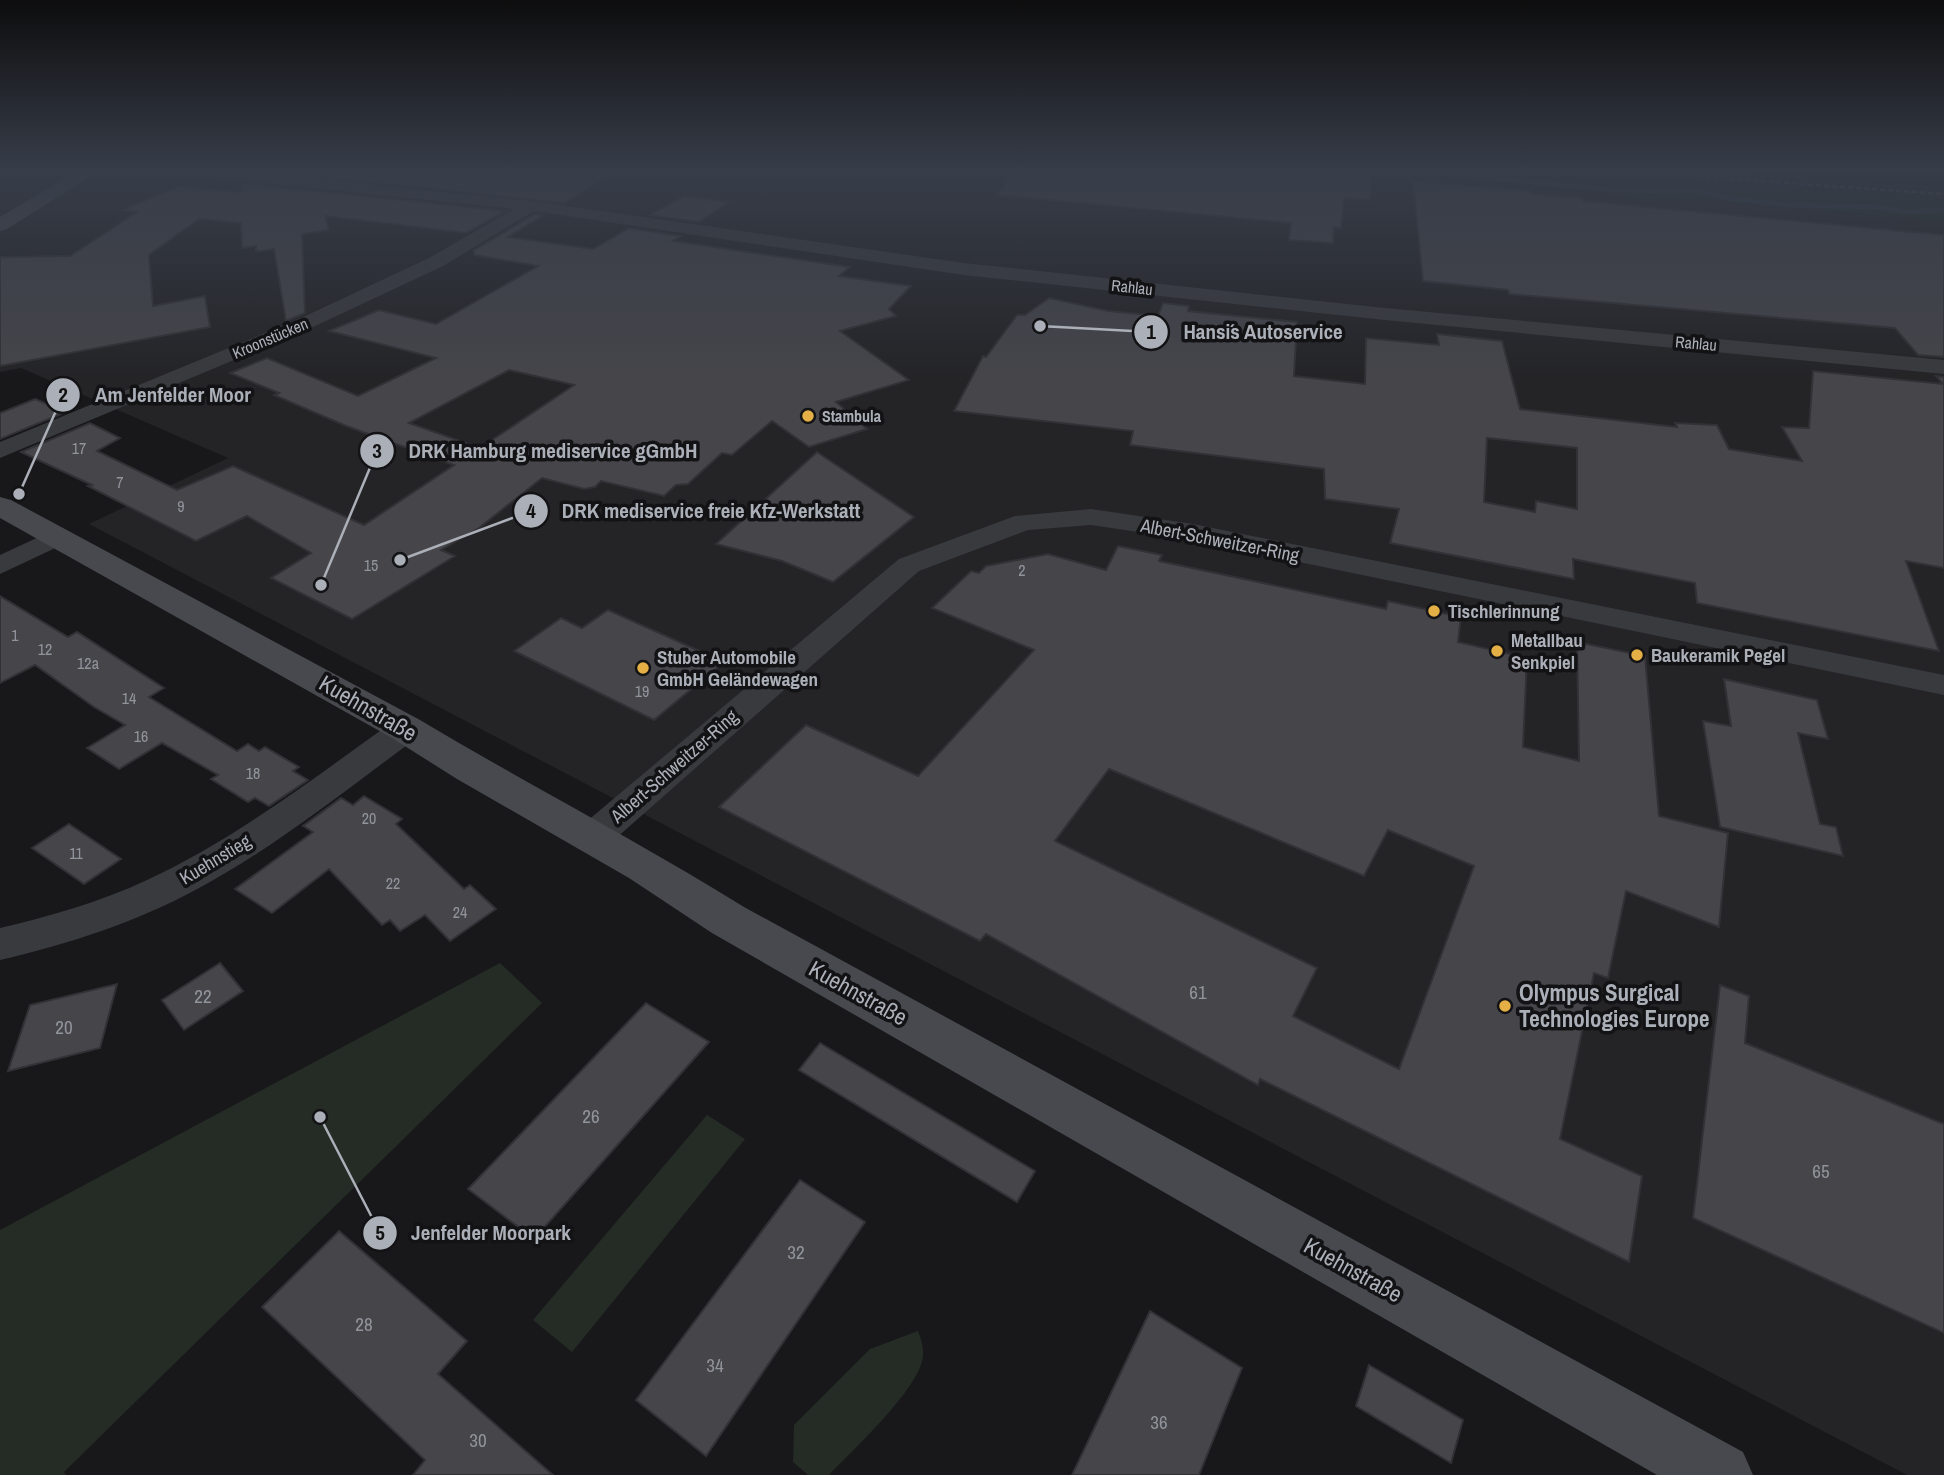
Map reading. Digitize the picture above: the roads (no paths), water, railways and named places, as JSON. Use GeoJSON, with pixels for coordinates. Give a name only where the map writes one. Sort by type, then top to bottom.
{"type":"FeatureCollection","features":[{"type":"Feature","properties":{"kind":"street","name":"Kroonstücken"},"geometry":{"type":"LineString","coordinates":[[0,451],[306,323],[436,262],[474,240]]}},
{"type":"Feature","properties":{"kind":"street","name":"Rahlau"},"geometry":{"type":"LineString","coordinates":[[773,240],[964,269],[1385,314],[1944,367]]}},
{"type":"Feature","properties":{"kind":"street","name":"Kuehnstraße"},"geometry":{"type":"LineString","coordinates":[[0,506],[407,729],[471,769],[645,866],[728,920],[1720,1475]]}},
{"type":"Feature","properties":{"kind":"street","name":"Albert-Schweitzer-Ring"},"geometry":{"type":"LineString","coordinates":[[593,837],[909,565],[1024,522],[1091,517],[1192,533],[1944,685]]}},
{"type":"Feature","properties":{"kind":"street"},"geometry":{"type":"LineString","coordinates":[[0,566],[56,537]]}},
{"type":"Feature","properties":{"kind":"street","name":"Kuehnstieg"},"geometry":{"type":"LineString","coordinates":[[0,944],[88,918],[199,871],[407,729]]}},
{"type":"Feature","properties":{"kind":"place","name":"Hansi´s Autoservice"},"geometry":{"type":"Point","coordinates":[1040,326]}},
{"type":"Feature","properties":{"kind":"place","name":"Stambula"},"geometry":{"type":"Point","coordinates":[808,416]}},
{"type":"Feature","properties":{"kind":"place","name":"Am Jenfelder Moor"},"geometry":{"type":"Point","coordinates":[19,494]}},
{"type":"Feature","properties":{"kind":"place","name":"DRK mediservice freie Kfz-Werkstatt"},"geometry":{"type":"Point","coordinates":[400,560]}},
{"type":"Feature","properties":{"kind":"place","name":"DRK Hamburg mediservice gGmbH"},"geometry":{"type":"Point","coordinates":[321,585]}},
{"type":"Feature","properties":{"kind":"place","name":"Tischlerinnung"},"geometry":{"type":"Point","coordinates":[1434,611]}},
{"type":"Feature","properties":{"kind":"place","name":"Metallbau Senkpiel"},"geometry":{"type":"Point","coordinates":[1497,651]}},
{"type":"Feature","properties":{"kind":"place","name":"Baukeramik Pegel"},"geometry":{"type":"Point","coordinates":[1637,655]}},
{"type":"Feature","properties":{"kind":"place","name":"Stuber Automobile GmbH Geländewagen"},"geometry":{"type":"Point","coordinates":[643,668]}},
{"type":"Feature","properties":{"kind":"place","name":"Olympus Surgical Technologies Europe"},"geometry":{"type":"Point","coordinates":[1505,1006]}},
{"type":"Feature","properties":{"kind":"place","name":"Jenfelder Moorpark"},"geometry":{"type":"Point","coordinates":[320,1117]}}]}
